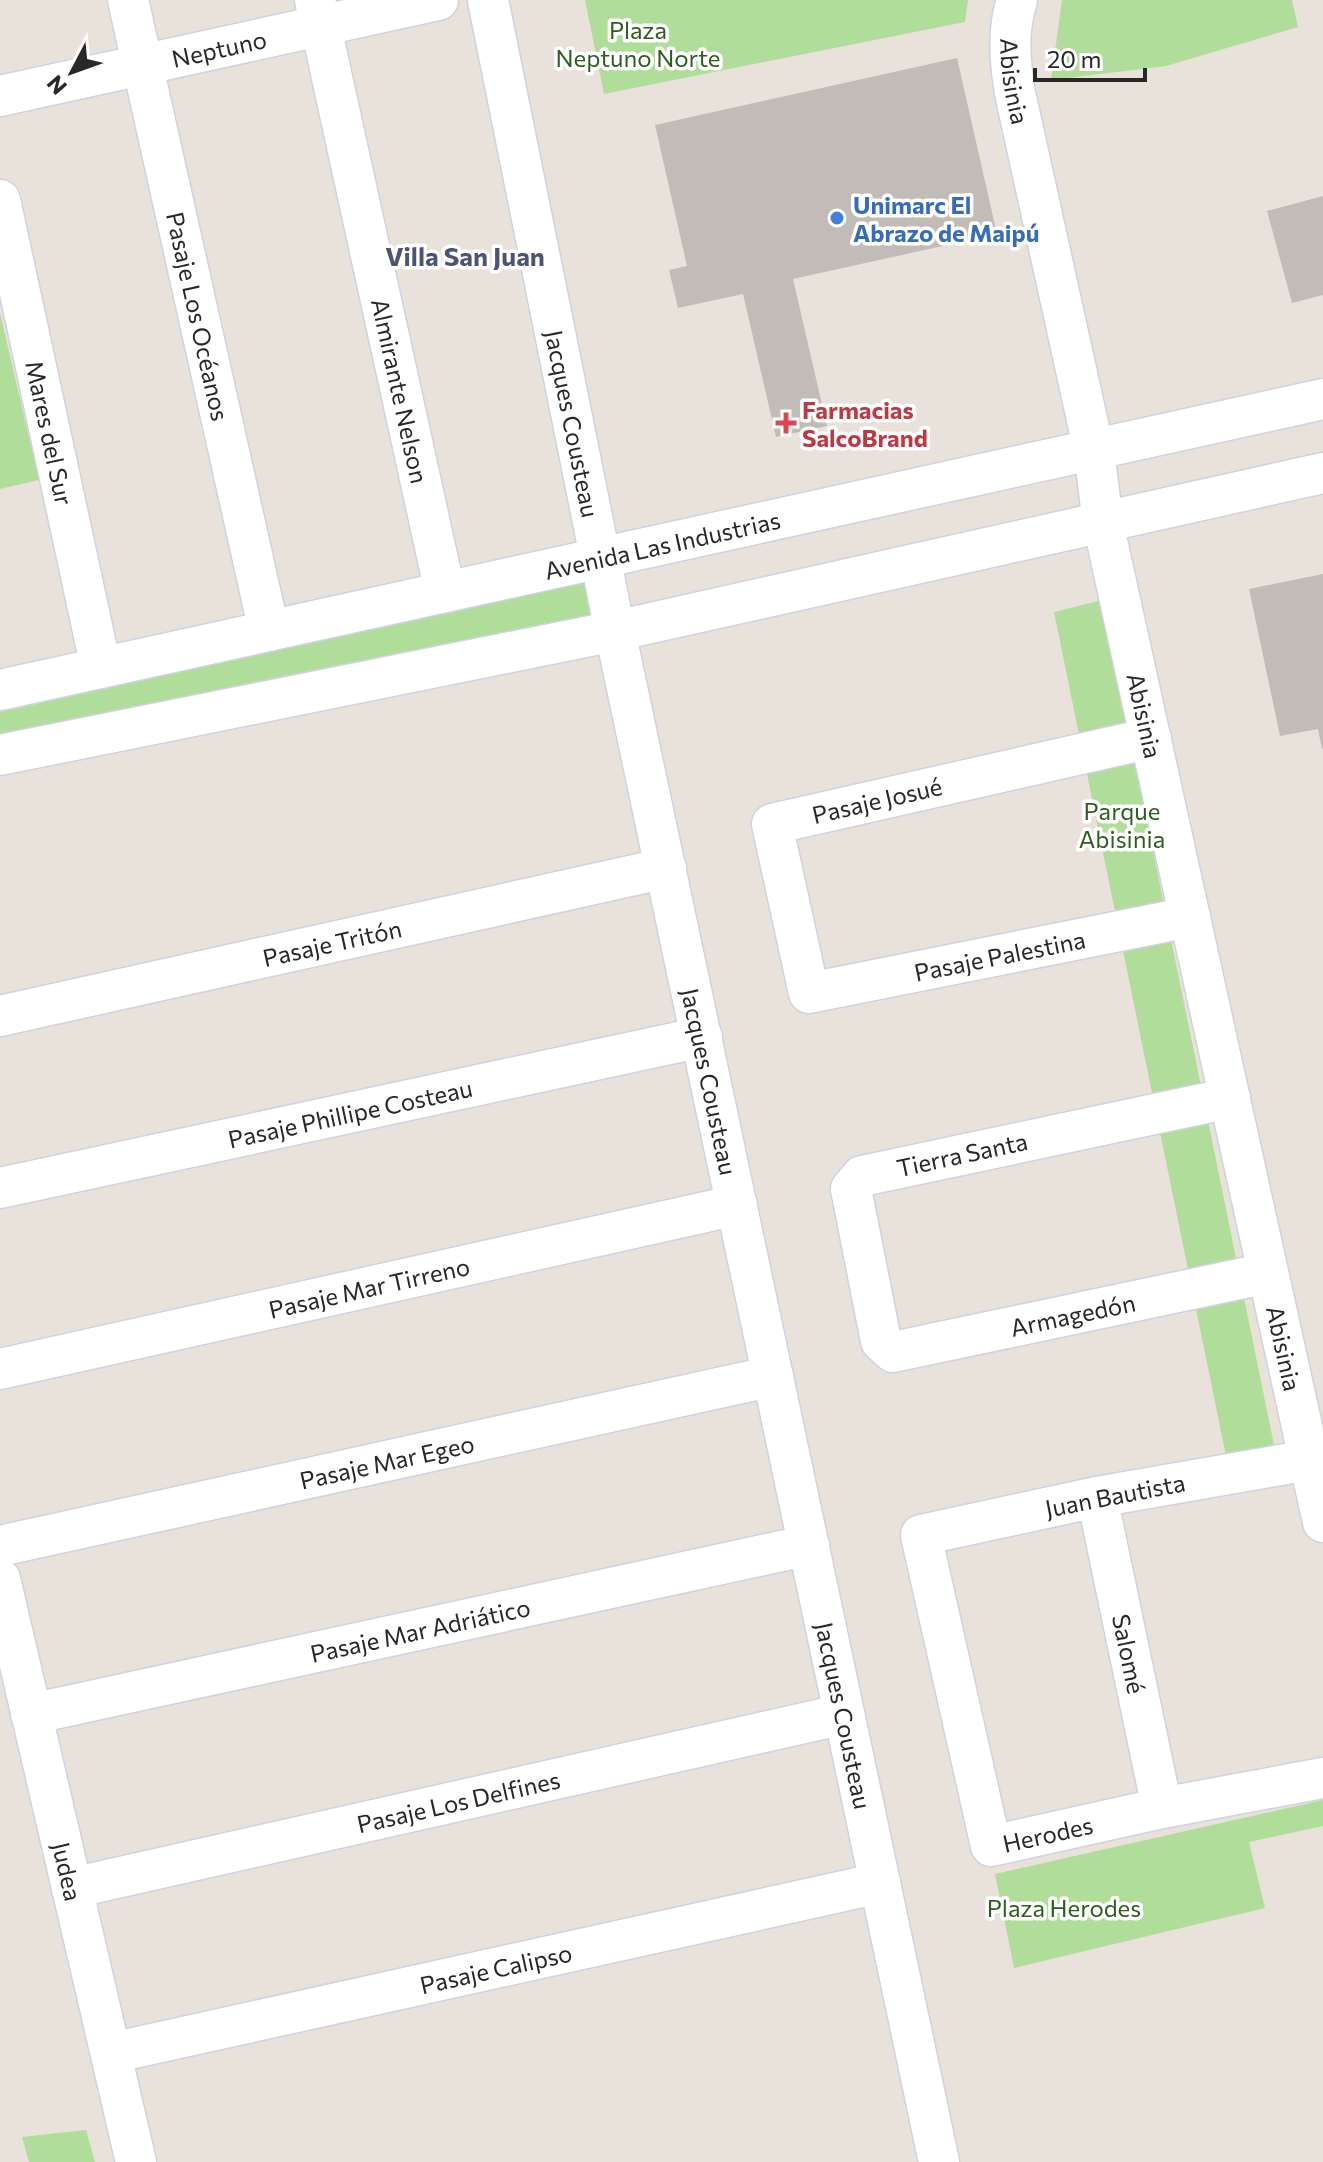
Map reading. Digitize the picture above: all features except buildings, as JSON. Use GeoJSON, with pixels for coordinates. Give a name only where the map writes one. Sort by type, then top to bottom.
{"type":"FeatureCollection","features":[{"type":"Feature","properties":{"kind":"street","name":"Pasaje Los Océanos"},"geometry":{"type":"LineString","coordinates":[[128,0],[269,631]]}},
{"type":"Feature","properties":{"kind":"street","name":"Neptuno"},"geometry":{"type":"LineString","coordinates":[[0,96],[143,65],[318,13],[438,0]]}},
{"type":"Feature","properties":{"kind":"street","name":"Jacques Cousteau"},"geometry":{"type":"LineString","coordinates":[[488,0],[615,631],[939,2162]]}},
{"type":"Feature","properties":{"kind":"street","name":"Abisinia"},"geometry":{"type":"LineString","coordinates":[[1017,0],[1010,41],[1013,83],[1094,451],[1103,523],[1323,1522]]}},
{"type":"Feature","properties":{"kind":"street","name":"Almirante Nelson"},"geometry":{"type":"LineString","coordinates":[[318,13],[445,592]]}},
{"type":"Feature","properties":{"kind":"street","name":"Mares del Sur"},"geometry":{"type":"LineString","coordinates":[[0,200],[101,668]]}},
{"type":"Feature","properties":{"kind":"street","name":"Avenida Las Industrias"},"geometry":{"type":"LineString","coordinates":[[0,690],[1323,399]]}},
{"type":"Feature","properties":{"kind":"street"},"geometry":{"type":"LineString","coordinates":[[0,755],[615,631],[1323,473]]}},
{"type":"Feature","properties":{"kind":"street","name":"Pasaje Josué"},"geometry":{"type":"LineString","coordinates":[[809,993],[772,824],[1151,738]]}},
{"type":"Feature","properties":{"kind":"street","name":"Pasaje Tritón"},"geometry":{"type":"LineString","coordinates":[[0,1016],[666,868]]}},
{"type":"Feature","properties":{"kind":"street","name":"Pasaje Palestina"},"geometry":{"type":"LineString","coordinates":[[809,993],[1190,917]]}},
{"type":"Feature","properties":{"kind":"street","name":"Pasaje Phillipe Costeau"},"geometry":{"type":"LineString","coordinates":[[0,1188],[702,1037]]}},
{"type":"Feature","properties":{"kind":"street","name":"Tierra Santa"},"geometry":{"type":"LineString","coordinates":[[881,1341],[851,1189],[862,1176],[1230,1098]]}},
{"type":"Feature","properties":{"kind":"street","name":"Pasaje Mar Tirreno"},"geometry":{"type":"LineString","coordinates":[[0,1369],[737,1205]]}},
{"type":"Feature","properties":{"kind":"street","name":"Armagedón"},"geometry":{"type":"LineString","coordinates":[[881,1341],[893,1352],[1268,1273]]}},
{"type":"Feature","properties":{"kind":"street","name":"Pasaje Mar Egeo"},"geometry":{"type":"LineString","coordinates":[[0,1546],[773,1376]]}},
{"type":"Feature","properties":{"kind":"street","name":"Juan Bautista"},"geometry":{"type":"LineString","coordinates":[[921,1535],[1097,1497],[1309,1460]]}},
{"type":"Feature","properties":{"kind":"street","name":"Salomé"},"geometry":{"type":"LineString","coordinates":[[1097,1497],[1162,1808]]}},
{"type":"Feature","properties":{"kind":"street","name":"Herodes"},"geometry":{"type":"LineString","coordinates":[[921,1535],[991,1846],[1162,1808],[1323,1778]]}},
{"type":"Feature","properties":{"kind":"street","name":"Pasaje Mar Adriático"},"geometry":{"type":"LineString","coordinates":[[31,1714],[809,1545]]}},
{"type":"Feature","properties":{"kind":"street","name":"Judea"},"geometry":{"type":"LineString","coordinates":[[0,1579],[136,2162]]}},
{"type":"Feature","properties":{"kind":"street","name":"Pasaje Los Delfines"},"geometry":{"type":"LineString","coordinates":[[72,1888],[844,1714]]}},
{"type":"Feature","properties":{"kind":"street","name":"Pasaje Calipso"},"geometry":{"type":"LineString","coordinates":[[111,2053],[880,1883]]}},
{"type":"Feature","properties":{"kind":"green space","name":"Plaza Neptuno Norte"},"geometry":{"type":"Polygon","coordinates":[[[585,0],[968,0],[965,22],[604,94],[585,0]]]}},
{"type":"Feature","properties":{"kind":"green space"},"geometry":{"type":"Polygon","coordinates":[[[1062,0],[1292,0],[1298,27],[1166,66],[1051,80],[1062,0]]]}},
{"type":"Feature","properties":{"kind":"green space"},"geometry":{"type":"Polygon","coordinates":[[[0,313],[39,480],[0,489],[0,313]]]}},
{"type":"Feature","properties":{"kind":"green space"},"geometry":{"type":"Polygon","coordinates":[[[589,581],[596,617],[0,748],[0,712],[589,581]]]}},
{"type":"Feature","properties":{"kind":"green space","name":"Parque Abisinia"},"geometry":{"type":"Polygon","coordinates":[[[1102,600],[1275,1450],[1227,1461],[1054,612],[1102,600]]]}},
{"type":"Feature","properties":{"kind":"green space","name":"Plaza Herodes"},"geometry":{"type":"Polygon","coordinates":[[[1323,1800],[1323,1826],[1249,1842],[1265,1908],[1014,1968],[995,1874],[1323,1800]]]}},
{"type":"Feature","properties":{"kind":"green space"},"geometry":{"type":"Polygon","coordinates":[[[86,2130],[95,2162],[29,2162],[22,2137],[86,2130]]]}},
{"type":"Feature","properties":{"kind":"place","name":"Unimarc El Abrazo de Maipú"},"geometry":{"type":"Point","coordinates":[837,218]}},
{"type":"Feature","properties":{"kind":"place","name":"Farmacias SalcoBrand"},"geometry":{"type":"Point","coordinates":[786,423]}},
{"type":"Feature","properties":{"kind":"district","name":"Villa San Juan"},"geometry":{"type":"Point","coordinates":[465,255]}}]}
